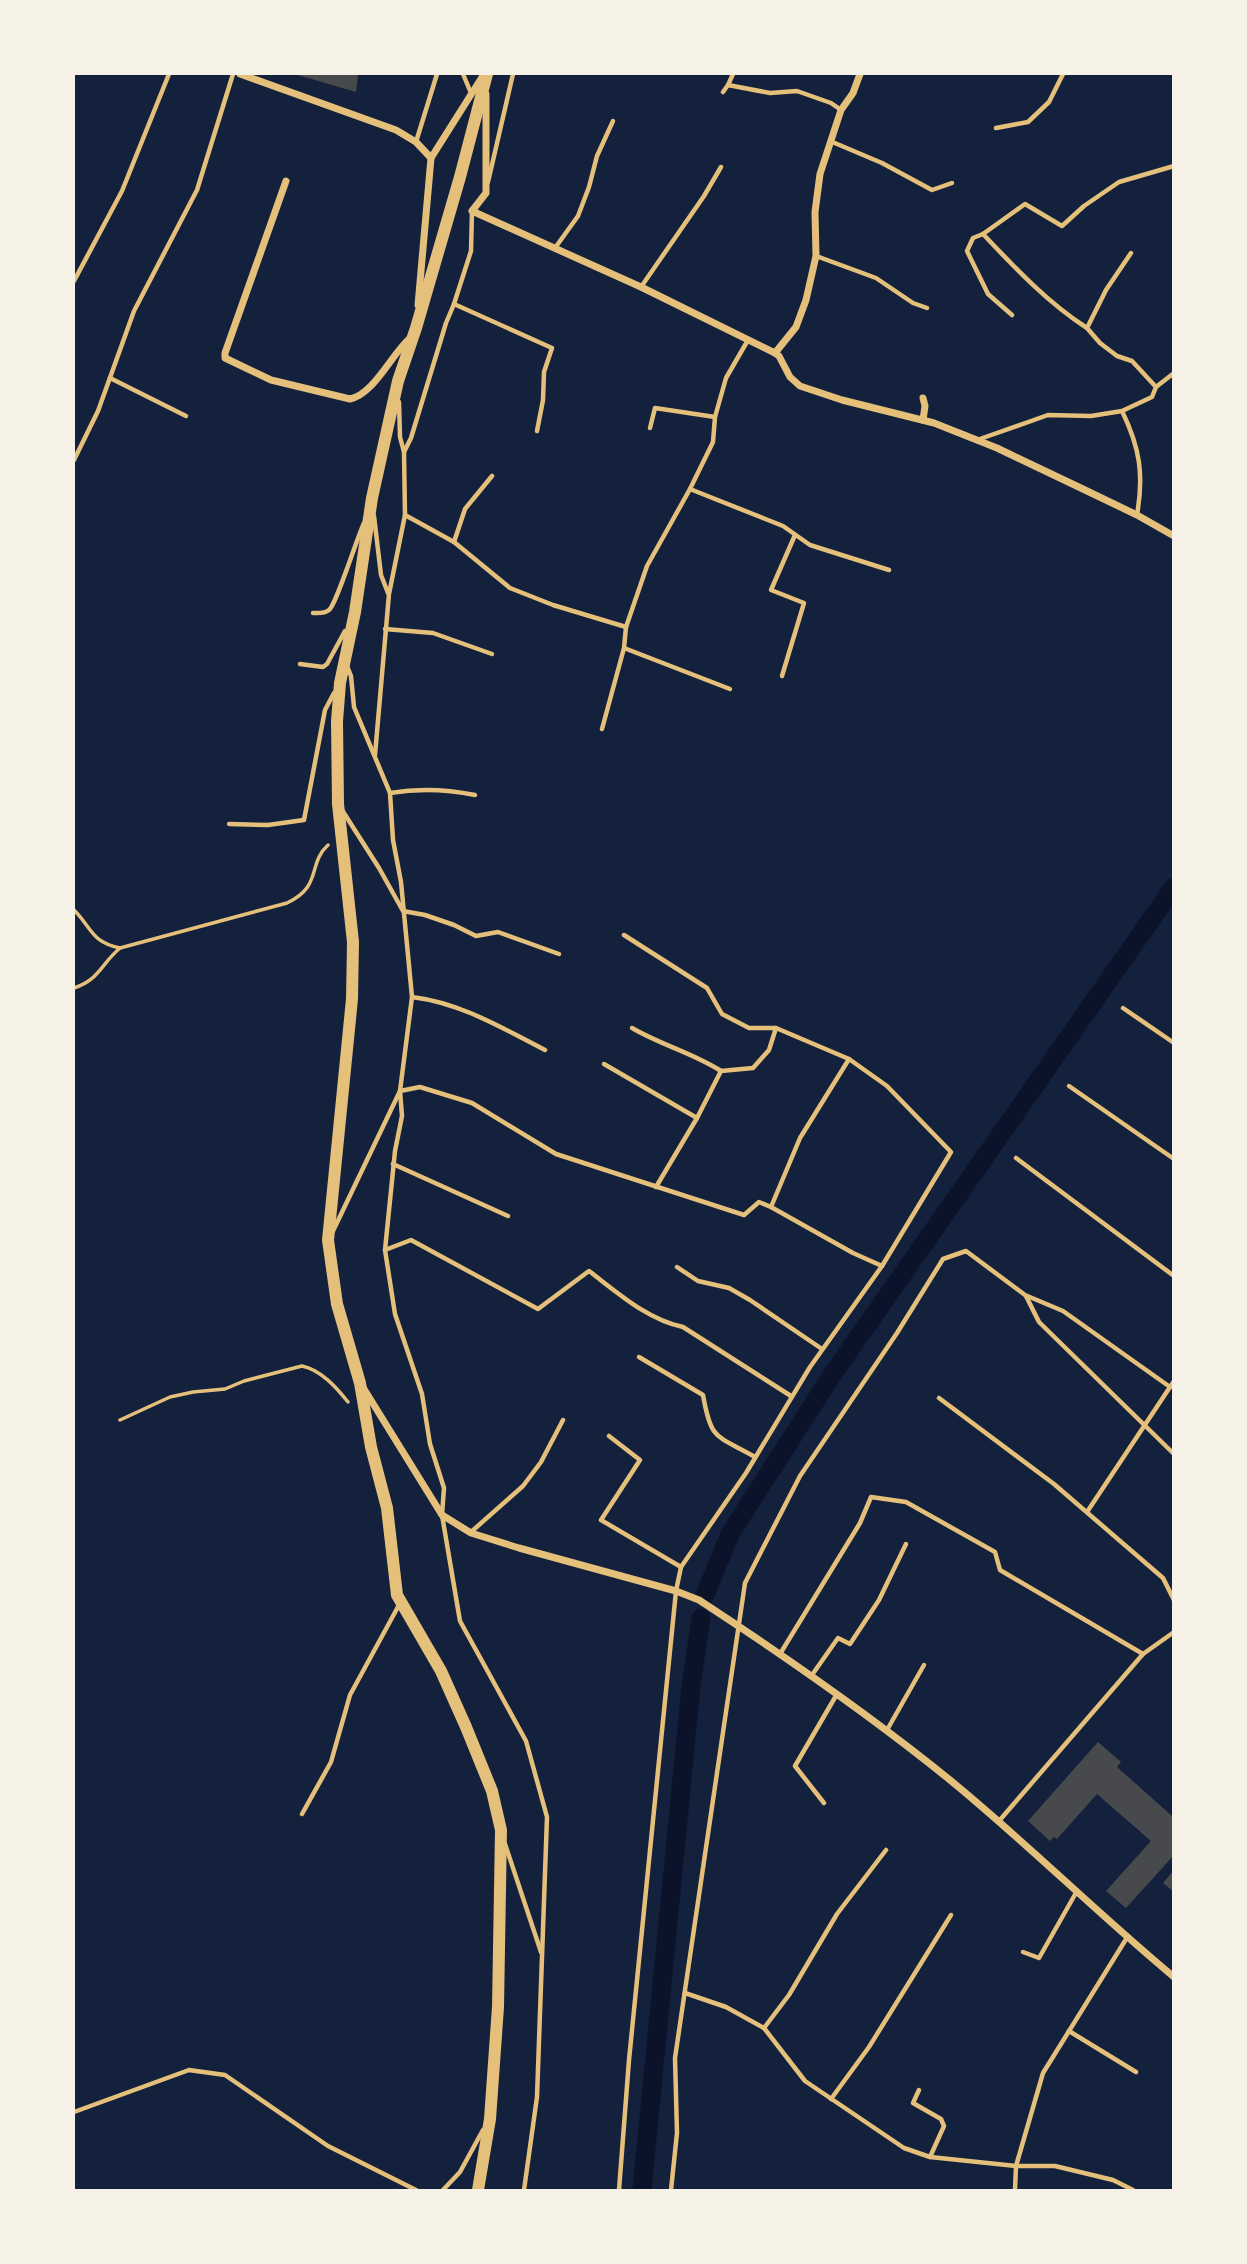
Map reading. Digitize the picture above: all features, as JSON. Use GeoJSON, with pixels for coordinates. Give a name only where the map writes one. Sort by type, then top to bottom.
{"type":"FeatureCollection","features":[{"type":"Feature","properties":{"kind":"street"},"geometry":{"type":"LineString","coordinates":[[240,74],[396,130],[416,142],[431,158]]}},
{"type":"Feature","properties":{"kind":"street"},"geometry":{"type":"LineString","coordinates":[[286,181],[225,358],[271,380],[350,399],[360,397],[369,390],[396,350],[415,331],[431,158],[471,93],[486,74]]}},
{"type":"Feature","properties":{"kind":"street"},"geometry":{"type":"LineString","coordinates":[[486,74],[486,193],[472,211],[641,287],[775,353],[790,377],[800,386],[842,400],[923,419],[977,440],[1137,515],[1174,536]]}},
{"type":"Feature","properties":{"kind":"street"},"geometry":{"type":"LineString","coordinates":[[478,2190],[489,2119],[498,2007],[501,1830],[492,1791],[466,1727],[441,1671],[397,1595],[387,1508],[371,1447],[360,1383],[337,1304],[328,1240],[352,999],[353,942],[338,804],[337,721],[340,683],[355,612],[371,504],[398,381],[460,177],[486,74]]}},
{"type":"Feature","properties":{"kind":"street"},"geometry":{"type":"LineString","coordinates":[[775,353],[796,327],[806,300],[816,256],[815,212],[820,174],[841,110],[853,93],[860,74]]}},
{"type":"Feature","properties":{"kind":"street"},"geometry":{"type":"LineString","coordinates":[[923,398],[923,419]]}},
{"type":"Feature","properties":{"kind":"street"},"geometry":{"type":"LineString","coordinates":[[360,1383],[442,1515],[471,1533],[676,1591],[699,1600],[838,1693],[887,1731],[999,1822],[1174,1978]]}},
{"type":"Feature","properties":{"kind":"lane"},"geometry":{"type":"LineString","coordinates":[[74,281],[122,191],[169,74]]}},
{"type":"Feature","properties":{"kind":"lane"},"geometry":{"type":"LineString","coordinates":[[74,460],[98,411],[134,311],[197,190],[233,74]]}},
{"type":"Feature","properties":{"kind":"lane"},"geometry":{"type":"LineString","coordinates":[[416,142],[437,74]]}},
{"type":"Feature","properties":{"kind":"lane"},"geometry":{"type":"LineString","coordinates":[[463,74],[471,93]]}},
{"type":"Feature","properties":{"kind":"lane"},"geometry":{"type":"LineString","coordinates":[[486,193],[513,74]]}},
{"type":"Feature","properties":{"kind":"lane"},"geometry":{"type":"LineString","coordinates":[[723,92],[733,74]]}},
{"type":"Feature","properties":{"kind":"lane"},"geometry":{"type":"LineString","coordinates":[[996,128],[1028,122],[1049,102],[1063,74]]}},
{"type":"Feature","properties":{"kind":"lane"},"geometry":{"type":"LineString","coordinates":[[728,85],[770,93],[797,91],[831,103],[841,110]]}},
{"type":"Feature","properties":{"kind":"lane"},"geometry":{"type":"LineString","coordinates":[[555,248],[578,216],[597,156],[613,121]]}},
{"type":"Feature","properties":{"kind":"lane"},"geometry":{"type":"LineString","coordinates":[[829,141],[882,163],[932,190],[952,183]]}},
{"type":"Feature","properties":{"kind":"lane"},"geometry":{"type":"LineString","coordinates":[[1012,315],[988,294],[967,251],[973,238],[983,234],[1025,204],[1062,226],[1084,206],[1119,182],[1174,166]]}},
{"type":"Feature","properties":{"kind":"lane"},"geometry":{"type":"LineString","coordinates":[[641,287],[721,167]]}},
{"type":"Feature","properties":{"kind":"lane"},"geometry":{"type":"LineString","coordinates":[[404,452],[411,438],[471,251],[472,211]]}},
{"type":"Feature","properties":{"kind":"lane"},"geometry":{"type":"LineString","coordinates":[[983,234],[1026,278],[1087,328],[1100,343],[1117,356],[1132,361],[1156,387]]}},
{"type":"Feature","properties":{"kind":"lane"},"geometry":{"type":"LineString","coordinates":[[1087,328],[1106,290],[1131,253]]}},
{"type":"Feature","properties":{"kind":"lane"},"geometry":{"type":"LineString","coordinates":[[816,256],[876,278],[913,303],[927,308]]}},
{"type":"Feature","properties":{"kind":"lane"},"geometry":{"type":"LineString","coordinates":[[454,304],[552,348],[544,372],[544,400],[537,431]]}},
{"type":"Feature","properties":{"kind":"lane"},"geometry":{"type":"LineString","coordinates":[[602,729],[624,648],[626,627],[647,566],[713,442],[715,417],[726,378],[748,340]]}},
{"type":"Feature","properties":{"kind":"lane"},"geometry":{"type":"LineString","coordinates":[[977,440],[1048,415],[1091,416],[1122,411],[1153,397],[1156,387],[1174,373]]}},
{"type":"Feature","properties":{"kind":"lane"},"geometry":{"type":"LineString","coordinates":[[110,378],[186,416]]}},
{"type":"Feature","properties":{"kind":"lane"},"geometry":{"type":"LineString","coordinates":[[375,756],[389,594],[405,515],[404,452],[400,437],[398,381]]}},
{"type":"Feature","properties":{"kind":"lane"},"geometry":{"type":"LineString","coordinates":[[650,428],[655,408],[715,417]]}},
{"type":"Feature","properties":{"kind":"lane"},"geometry":{"type":"LineString","coordinates":[[1122,411],[1134,435],[1141,464],[1142,489],[1137,515]]}},
{"type":"Feature","properties":{"kind":"lane"},"geometry":{"type":"LineString","coordinates":[[454,542],[465,509],[492,477]]}},
{"type":"Feature","properties":{"kind":"lane"},"geometry":{"type":"LineString","coordinates":[[690,489],[783,526],[810,545],[889,570]]}},
{"type":"Feature","properties":{"kind":"lane"},"geometry":{"type":"LineString","coordinates":[[371,504],[381,575],[389,594]]}},
{"type":"Feature","properties":{"kind":"lane"},"geometry":{"type":"LineString","coordinates":[[313,613],[330,610],[334,603],[371,504]]}},
{"type":"Feature","properties":{"kind":"lane"},"geometry":{"type":"LineString","coordinates":[[405,515],[454,542],[510,588],[553,605],[626,627]]}},
{"type":"Feature","properties":{"kind":"lane"},"geometry":{"type":"LineString","coordinates":[[782,676],[804,603],[771,590],[795,536]]}},
{"type":"Feature","properties":{"kind":"lane"},"geometry":{"type":"LineString","coordinates":[[300,664],[323,667],[327,664],[355,612]]}},
{"type":"Feature","properties":{"kind":"lane"},"geometry":{"type":"LineString","coordinates":[[385,629],[433,633],[492,654]]}},
{"type":"Feature","properties":{"kind":"lane"},"geometry":{"type":"LineString","coordinates":[[624,648],[730,689]]}},
{"type":"Feature","properties":{"kind":"lane"},"geometry":{"type":"LineString","coordinates":[[345,662],[351,676],[355,707],[390,793],[412,996],[400,1091],[402,1116],[393,1164],[386,1250],[395,1314],[422,1394],[430,1444],[444,1488],[442,1515],[460,1620],[526,1741],[547,1817],[537,2097],[524,2190]]}},
{"type":"Feature","properties":{"kind":"lane"},"geometry":{"type":"LineString","coordinates":[[229,824],[268,825],[304,820],[326,710],[340,683]]}},
{"type":"Feature","properties":{"kind":"lane"},"geometry":{"type":"LineString","coordinates":[[390,793],[441,789],[475,795]]}},
{"type":"Feature","properties":{"kind":"lane"},"geometry":{"type":"LineString","coordinates":[[338,804],[403,911],[425,915],[476,936],[498,932],[559,954]]}},
{"type":"Feature","properties":{"kind":"lane"},"geometry":{"type":"LineString","coordinates":[[619,2190],[629,2060],[676,1591],[681,1567],[755,1457],[822,1349],[882,1266],[951,1152],[887,1086],[849,1059],[776,1028],[749,1028],[722,1014],[707,988],[624,936]]}},
{"type":"Feature","properties":{"kind":"lane"},"geometry":{"type":"LineString","coordinates":[[412,996],[438,1000],[473,1013],[545,1050]]}},
{"type":"Feature","properties":{"kind":"lane"},"geometry":{"type":"LineString","coordinates":[[1123,1008],[1174,1043]]}},
{"type":"Feature","properties":{"kind":"lane"},"geometry":{"type":"LineString","coordinates":[[632,1028],[656,1041],[700,1058],[721,1071],[753,1068],[769,1050],[776,1028]]}},
{"type":"Feature","properties":{"kind":"lane"},"geometry":{"type":"LineString","coordinates":[[771,1207],[800,1138],[849,1059]]}},
{"type":"Feature","properties":{"kind":"lane"},"geometry":{"type":"LineString","coordinates":[[604,1064],[697,1118]]}},
{"type":"Feature","properties":{"kind":"lane"},"geometry":{"type":"LineString","coordinates":[[656,1187],[721,1071]]}},
{"type":"Feature","properties":{"kind":"lane"},"geometry":{"type":"LineString","coordinates":[[1069,1086],[1174,1159]]}},
{"type":"Feature","properties":{"kind":"lane"},"geometry":{"type":"LineString","coordinates":[[400,1091],[420,1087],[472,1103],[556,1154],[744,1215],[760,1202],[882,1266]]}},
{"type":"Feature","properties":{"kind":"lane"},"geometry":{"type":"LineString","coordinates":[[328,1240],[400,1091]]}},
{"type":"Feature","properties":{"kind":"lane"},"geometry":{"type":"LineString","coordinates":[[1016,1158],[1174,1276]]}},
{"type":"Feature","properties":{"kind":"lane"},"geometry":{"type":"LineString","coordinates":[[393,1164],[508,1216]]}},
{"type":"Feature","properties":{"kind":"lane"},"geometry":{"type":"LineString","coordinates":[[386,1250],[411,1240],[538,1309],[589,1271],[623,1297],[666,1323],[683,1327],[791,1396]]}},
{"type":"Feature","properties":{"kind":"lane"},"geometry":{"type":"LineString","coordinates":[[671,2190],[677,2133],[675,2058],[746,1583],[800,1476],[897,1333],[943,1259],[966,1251],[1025,1295],[1063,1311],[1170,1387]]}},
{"type":"Feature","properties":{"kind":"lane"},"geometry":{"type":"LineString","coordinates":[[677,1267],[698,1282],[729,1288],[740,1294],[822,1349]]}},
{"type":"Feature","properties":{"kind":"lane"},"geometry":{"type":"LineString","coordinates":[[1025,1295],[1039,1322],[1174,1454]]}},
{"type":"Feature","properties":{"kind":"lane"},"geometry":{"type":"LineString","coordinates":[[639,1357],[703,1395],[712,1433],[755,1457]]}},
{"type":"Feature","properties":{"kind":"lane"},"geometry":{"type":"LineString","coordinates":[[1087,1512],[1174,1381]]}},
{"type":"Feature","properties":{"kind":"lane"},"geometry":{"type":"LineString","coordinates":[[939,1398],[1087,1512],[1163,1578],[1174,1600]]}},
{"type":"Feature","properties":{"kind":"lane"},"geometry":{"type":"LineString","coordinates":[[471,1533],[523,1486],[541,1462],[563,1420]]}},
{"type":"Feature","properties":{"kind":"lane"},"geometry":{"type":"LineString","coordinates":[[609,1436],[640,1460],[601,1520],[681,1567]]}},
{"type":"Feature","properties":{"kind":"lane"},"geometry":{"type":"LineString","coordinates":[[780,1654],[859,1523],[871,1497],[906,1502],[995,1552],[1000,1570],[1143,1654]]}},
{"type":"Feature","properties":{"kind":"lane"},"geometry":{"type":"LineString","coordinates":[[812,1675],[838,1638],[850,1644],[879,1600],[906,1544]]}},
{"type":"Feature","properties":{"kind":"lane"},"geometry":{"type":"LineString","coordinates":[[302,1814],[331,1762],[350,1695],[401,1601]]}},
{"type":"Feature","properties":{"kind":"lane"},"geometry":{"type":"LineString","coordinates":[[999,1822],[1143,1654],[1174,1632]]}},
{"type":"Feature","properties":{"kind":"lane"},"geometry":{"type":"LineString","coordinates":[[887,1731],[924,1665]]}},
{"type":"Feature","properties":{"kind":"lane"},"geometry":{"type":"LineString","coordinates":[[824,1803],[795,1766],[838,1693]]}},
{"type":"Feature","properties":{"kind":"lane"},"geometry":{"type":"LineString","coordinates":[[501,1830],[542,1955]]}},
{"type":"Feature","properties":{"kind":"lane"},"geometry":{"type":"LineString","coordinates":[[764,2028],[789,1995],[837,1914],[886,1850]]}},
{"type":"Feature","properties":{"kind":"lane"},"geometry":{"type":"LineString","coordinates":[[1023,1951],[1039,1958],[1077,1891]]}},
{"type":"Feature","properties":{"kind":"lane"},"geometry":{"type":"LineString","coordinates":[[831,2098],[869,2047],[951,1914]]}},
{"type":"Feature","properties":{"kind":"lane"},"geometry":{"type":"LineString","coordinates":[[1015,2190],[1016,2166],[1043,2073],[1128,1936]]}},
{"type":"Feature","properties":{"kind":"lane"},"geometry":{"type":"LineString","coordinates":[[685,1993],[726,2007],[764,2028],[805,2081],[904,2148],[930,2157],[1016,2166],[1055,2166],[1114,2180],[1133,2190]]}},
{"type":"Feature","properties":{"kind":"lane"},"geometry":{"type":"LineString","coordinates":[[1069,2031],[1136,2072]]}},
{"type":"Feature","properties":{"kind":"lane"},"geometry":{"type":"LineString","coordinates":[[74,2112],[188,2070],[225,2075],[328,2146],[416,2190]]}},
{"type":"Feature","properties":{"kind":"lane"},"geometry":{"type":"LineString","coordinates":[[919,2090],[913,2104],[941,2119],[944,2126],[930,2157]]}},
{"type":"Feature","properties":{"kind":"lane"},"geometry":{"type":"LineString","coordinates":[[443,2190],[460,2172],[489,2119]]}},
{"type":"Feature","properties":{"kind":"path"},"geometry":{"type":"LineString","coordinates":[[74,988],[89,984],[102,970],[108,958],[120,948],[288,903],[302,896],[311,883],[323,850],[341,835]]}},
{"type":"Feature","properties":{"kind":"path"},"geometry":{"type":"LineString","coordinates":[[74,910],[91,934],[105,945],[120,948]]}},
{"type":"Feature","properties":{"kind":"path"},"geometry":{"type":"LineString","coordinates":[[120,1420],[170,1397],[225,1389],[244,1381],[302,1366],[310,1368],[337,1388],[352,1408]]}},
{"type":"Feature","properties":{"kind":"building"},"geometry":{"type":"Polygon","coordinates":[[[294,74],[358,74],[356,92],[294,74]]]}},
{"type":"Feature","properties":{"kind":"building"},"geometry":{"type":"Polygon","coordinates":[[[1098,1742],[1121,1762],[1117,1767],[1172,1816],[1174,1814],[1174,1855],[1126,1908],[1106,1891],[1151,1841],[1097,1794],[1057,1839],[1054,1837],[1050,1841],[1028,1821],[1098,1742]]]}},
{"type":"Feature","properties":{"kind":"building"},"geometry":{"type":"Polygon","coordinates":[[[1174,1870],[1174,1892],[1163,1883],[1174,1870]]]}},
{"type":"Feature","properties":{"kind":"waterway"},"geometry":{"type":"LineString","coordinates":[[705,1595],[730,1534],[832,1375],[1174,887]]}},
{"type":"Feature","properties":{"kind":"waterway"},"geometry":{"type":"LineString","coordinates":[[642,2190],[691,1686],[701,1618]]}}]}
